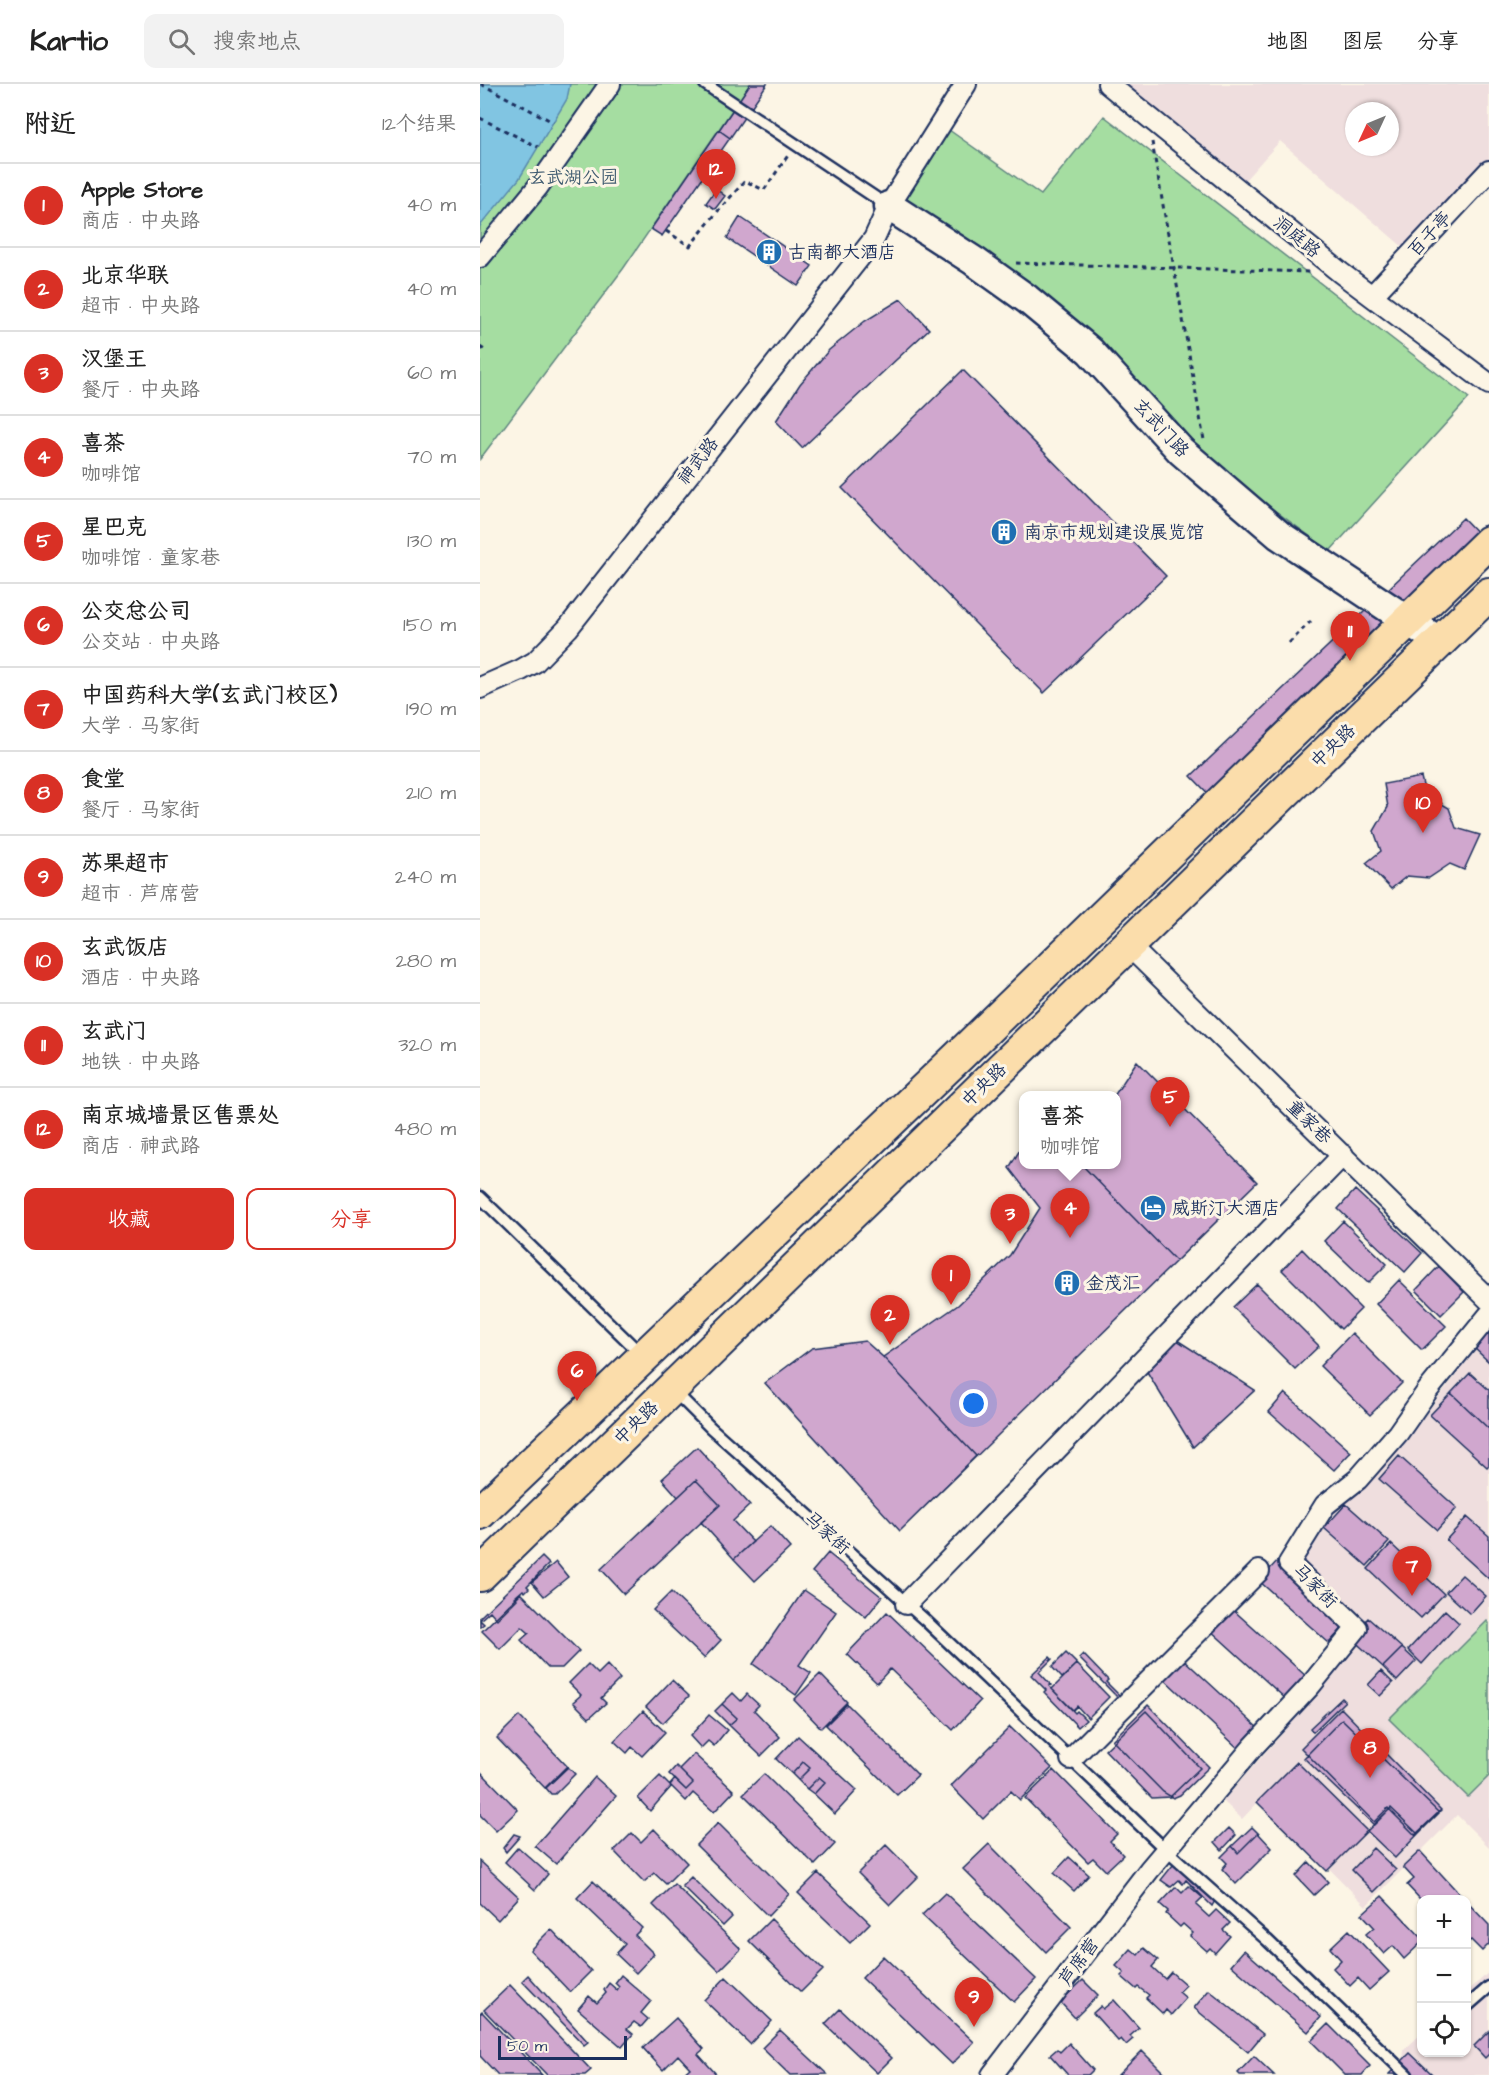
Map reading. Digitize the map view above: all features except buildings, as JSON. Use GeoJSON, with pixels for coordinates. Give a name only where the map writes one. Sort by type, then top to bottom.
{"type":"FeatureCollection","features":[{"type":"Feature","properties":{"kind":"main road"},"geometry":{"type":"LineString","coordinates":[[480,1513],[959,1056],[1489,542]]}},
{"type":"Feature","properties":{"kind":"main road","name":"中央路"},"geometry":{"type":"LineString","coordinates":[[480,1575],[1489,594]]}},
{"type":"Feature","properties":{"kind":"street"},"geometry":{"type":"LineString","coordinates":[[480,257],[537,188],[610,84]]}},
{"type":"Feature","properties":{"kind":"street","name":"神武路"},"geometry":{"type":"LineString","coordinates":[[480,688],[535,662],[568,628],[874,239],[888,206],[966,84]]}},
{"type":"Feature","properties":{"kind":"street","name":"洞庭路"},"geometry":{"type":"LineString","coordinates":[[1108,84],[1341,273],[1489,384]]}},
{"type":"Feature","properties":{"kind":"street","name":"百子亭"},"geometry":{"type":"LineString","coordinates":[[1372,296],[1489,171]]}},
{"type":"Feature","properties":{"kind":"street","name":"玄武门路"},"geometry":{"type":"LineString","coordinates":[[888,206],[974,261],[1027,299],[1090,351],[1181,451],[1279,535],[1440,642]]}},
{"type":"Feature","properties":{"kind":"street","name":"童家巷"},"geometry":{"type":"LineString","coordinates":[[1128,945],[1489,1300]]}},
{"type":"Feature","properties":{"kind":"street"},"geometry":{"type":"LineString","coordinates":[[906,1604],[1343,1155]]}},
{"type":"Feature","properties":{"kind":"street","name":"马家街"},"geometry":{"type":"LineString","coordinates":[[1166,1850],[1358,1628],[1289,1563],[1325,1505],[1358,1479],[1398,1433],[1428,1390],[1489,1315]]}},
{"type":"Feature","properties":{"kind":"street"},"geometry":{"type":"LineString","coordinates":[[1071,1759],[1259,1571]]}},
{"type":"Feature","properties":{"kind":"street","name":"芦席营"},"geometry":{"type":"LineString","coordinates":[[992,2075],[1166,1850]]}},
{"type":"Feature","properties":{"kind":"lane"},"geometry":{"type":"LineString","coordinates":[[705,84],[888,206]]}},
{"type":"Feature","properties":{"kind":"lane"},"geometry":{"type":"LineString","coordinates":[[480,1197],[643,1356]]}},
{"type":"Feature","properties":{"kind":"lane","name":"马家街"},"geometry":{"type":"LineString","coordinates":[[672,1388],[711,1428],[925,1620],[1166,1850],[1267,1940],[1407,2075]]}},
{"type":"Feature","properties":{"kind":"lane"},"geometry":{"type":"LineString","coordinates":[[1471,2003],[1489,1987]]}},
{"type":"Feature","properties":{"kind":"path"},"geometry":{"type":"LineString","coordinates":[[481,84],[553,122]]}},
{"type":"Feature","properties":{"kind":"path"},"geometry":{"type":"LineString","coordinates":[[1148,117],[1205,442]]}},
{"type":"Feature","properties":{"kind":"path"},"geometry":{"type":"LineString","coordinates":[[480,118],[538,147]]}},
{"type":"Feature","properties":{"kind":"path"},"geometry":{"type":"LineString","coordinates":[[666,231],[690,246],[746,181],[764,190],[795,145]]}},
{"type":"Feature","properties":{"kind":"path"},"geometry":{"type":"LineString","coordinates":[[1009,262],[1341,273]]}},
{"type":"Feature","properties":{"kind":"path"},"geometry":{"type":"LineString","coordinates":[[480,347],[486,351]]}},
{"type":"Feature","properties":{"kind":"path"},"geometry":{"type":"LineString","coordinates":[[1289,643],[1311,621]]}},
{"type":"Feature","properties":{"kind":"shaded area"},"geometry":{"type":"Polygon","coordinates":[[[1109,84],[1489,84],[1489,171],[1411,254],[1280,141],[1237,189],[1109,84]]]}},
{"type":"Feature","properties":{"kind":"shaded area"},"geometry":{"type":"Polygon","coordinates":[[[1489,1333],[1489,1847],[1457,1815],[1366,1906],[1261,1799],[1242,1819],[1223,1801],[1332,1677],[1368,1627],[1301,1564],[1337,1505],[1359,1490],[1403,1443],[1489,1333]]]}},
{"type":"Feature","properties":{"kind":"shaded area"},"geometry":{"type":"Polygon","coordinates":[[[1489,1972],[1489,2075],[1419,2075],[1403,2059],[1404,2050],[1417,2038],[1417,2057],[1471,2057],[1471,1988],[1489,1972]]]}},
{"type":"Feature","properties":{"kind":"green space","name":"玄武湖公园"},"geometry":{"type":"Polygon","coordinates":[[[480,84],[750,84],[623,269],[480,459],[480,84]]]}},
{"type":"Feature","properties":{"kind":"green space"},"geometry":{"type":"Polygon","coordinates":[[[1104,116],[1469,398],[1330,551],[1199,455],[903,200],[949,130],[1041,195],[1104,116]]]}},
{"type":"Feature","properties":{"kind":"green space"},"geometry":{"type":"Polygon","coordinates":[[[1487,1621],[1489,1623],[1489,1776],[1468,1797],[1389,1719],[1487,1621]]]}},
{"type":"Feature","properties":{"kind":"water"},"geometry":{"type":"Polygon","coordinates":[[[480,84],[570,84],[567,99],[519,179],[480,226],[480,84]]]}},
{"type":"Feature","properties":{"kind":"place","name":"南京城墙景区售票处"},"geometry":{"type":"Point","coordinates":[716,199]}},
{"type":"Feature","properties":{"kind":"place","name":"古南都大酒店"},"geometry":{"type":"Point","coordinates":[769,252]}},
{"type":"Feature","properties":{"kind":"place","name":"南京市规划建设展览馆"},"geometry":{"type":"Point","coordinates":[1004,532]}},
{"type":"Feature","properties":{"kind":"place","name":"玄武门"},"geometry":{"type":"Point","coordinates":[1350,661]}},
{"type":"Feature","properties":{"kind":"place","name":"玄武饭店"},"geometry":{"type":"Point","coordinates":[1423,833]}},
{"type":"Feature","properties":{"kind":"place","name":"星巴克"},"geometry":{"type":"Point","coordinates":[1170,1127]}},
{"type":"Feature","properties":{"kind":"place","name":"威斯汀大酒店"},"geometry":{"type":"Point","coordinates":[1153,1208]}},
{"type":"Feature","properties":{"kind":"place","name":"喜茶"},"geometry":{"type":"Point","coordinates":[1070,1238]}},
{"type":"Feature","properties":{"kind":"place","name":"汉堡王"},"geometry":{"type":"Point","coordinates":[1010,1244]}},
{"type":"Feature","properties":{"kind":"place","name":"金茂汇"},"geometry":{"type":"Point","coordinates":[1067,1283]}},
{"type":"Feature","properties":{"kind":"place","name":"Apple Store"},"geometry":{"type":"Point","coordinates":[951,1305]}},
{"type":"Feature","properties":{"kind":"place","name":"北京华联"},"geometry":{"type":"Point","coordinates":[890,1345]}},
{"type":"Feature","properties":{"kind":"place","name":"公交总公司"},"geometry":{"type":"Point","coordinates":[577,1401]}},
{"type":"Feature","properties":{"kind":"place","name":"中国药科大学(玄武门校区)"},"geometry":{"type":"Point","coordinates":[1412,1596]}},
{"type":"Feature","properties":{"kind":"place","name":"食堂"},"geometry":{"type":"Point","coordinates":[1370,1778]}},
{"type":"Feature","properties":{"kind":"place","name":"苏果超市"},"geometry":{"type":"Point","coordinates":[974,2027]}}]}
